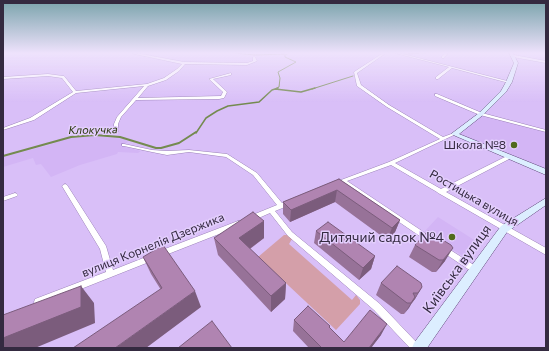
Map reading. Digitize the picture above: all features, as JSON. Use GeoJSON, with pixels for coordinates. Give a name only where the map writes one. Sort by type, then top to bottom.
{"type":"FeatureCollection","features":[{"type":"Feature","properties":{"kind":"street"},"geometry":{"type":"LineString","coordinates":[[3,128],[32,119],[75,92],[147,85],[165,79],[179,69]]}},
{"type":"Feature","properties":{"kind":"street"},"geometry":{"type":"LineString","coordinates":[[359,69],[354,73],[359,86],[388,106],[443,139]]}},
{"type":"Feature","properties":{"kind":"street"},"geometry":{"type":"LineString","coordinates":[[437,78],[448,69]]}},
{"type":"Feature","properties":{"kind":"street"},"geometry":{"type":"LineString","coordinates":[[460,69],[509,82]]}},
{"type":"Feature","properties":{"kind":"street"},"geometry":{"type":"LineString","coordinates":[[329,186],[391,163],[454,134],[481,114],[503,92],[514,69]]}},
{"type":"Feature","properties":{"kind":"street"},"geometry":{"type":"LineString","coordinates":[[134,99],[223,97],[225,92],[211,79],[230,74]]}},
{"type":"Feature","properties":{"kind":"street"},"geometry":{"type":"LineString","coordinates":[[3,78],[48,75],[63,77],[75,92]]}},
{"type":"Feature","properties":{"kind":"street"},"geometry":{"type":"LineString","coordinates":[[3,83],[11,78]]}},
{"type":"Feature","properties":{"kind":"street"},"geometry":{"type":"LineString","coordinates":[[116,131],[116,124],[119,117],[147,85]]}},
{"type":"Feature","properties":{"kind":"street"},"geometry":{"type":"LineString","coordinates":[[436,95],[481,114],[546,131]]}},
{"type":"Feature","properties":{"kind":"street"},"geometry":{"type":"LineString","coordinates":[[454,134],[546,172]]}},
{"type":"Feature","properties":{"kind":"street"},"geometry":{"type":"LineString","coordinates":[[124,145],[167,153],[189,151],[227,156],[255,174],[281,206]]}},
{"type":"Feature","properties":{"kind":"street"},"geometry":{"type":"LineString","coordinates":[[440,192],[509,157]]}},
{"type":"Feature","properties":{"kind":"street","name":"Ростицька вулиця"},"geometry":{"type":"LineString","coordinates":[[391,163],[546,252]]}},
{"type":"Feature","properties":{"kind":"street"},"geometry":{"type":"LineString","coordinates":[[343,181],[474,269]]}},
{"type":"Feature","properties":{"kind":"street"},"geometry":{"type":"LineString","coordinates":[[65,186],[103,248],[110,274]]}},
{"type":"Feature","properties":{"kind":"street"},"geometry":{"type":"LineString","coordinates":[[3,199],[15,195]]}},
{"type":"Feature","properties":{"kind":"street","name":"вулиця Корнелія Дзержика"},"geometry":{"type":"LineString","coordinates":[[32,305],[295,201]]}},
{"type":"Feature","properties":{"kind":"street","name":"Київська вулиця"},"geometry":{"type":"LineString","coordinates":[[417,348],[504,228],[546,201]]}},
{"type":"Feature","properties":{"kind":"street"},"geometry":{"type":"LineString","coordinates":[[271,210],[290,234],[377,307],[417,348]]}},
{"type":"Feature","properties":{"kind":"shaded area","name":"Школа №8"},"geometry":{"type":"Polygon","coordinates":[[[481,114],[546,131],[546,172],[455,133],[481,114]]]}},
{"type":"Feature","properties":{"kind":"shaded area"},"geometry":{"type":"Polygon","coordinates":[[[96,136],[124,139],[128,142],[122,146],[141,151],[138,153],[118,152],[117,154],[80,165],[51,177],[41,164],[36,165],[33,158],[3,167],[3,157],[49,145],[67,138],[96,136]]]}},
{"type":"Feature","properties":{"kind":"shaded area","name":"Дитячий садок №4"},"geometry":{"type":"Polygon","coordinates":[[[438,217],[479,243],[468,259],[424,232],[438,217]]]}},
{"type":"Feature","properties":{"kind":"shaded area"},"geometry":{"type":"Polygon","coordinates":[[[284,235],[287,235],[292,239],[289,244],[352,300],[356,295],[360,300],[360,304],[336,330],[258,257],[284,235]]]}},
{"type":"Feature","properties":{"kind":"building"},"geometry":{"type":"Polygon","coordinates":[[[339,179],[400,220],[392,228],[337,190],[291,210],[283,202],[339,179]]]}},
{"type":"Feature","properties":{"kind":"building"},"geometry":{"type":"Polygon","coordinates":[[[253,212],[264,221],[239,238],[286,283],[271,296],[214,238],[253,212]]]}},
{"type":"Feature","properties":{"kind":"building"},"geometry":{"type":"Polygon","coordinates":[[[328,222],[375,256],[363,268],[316,231],[328,222]]]}},
{"type":"Feature","properties":{"kind":"building"},"geometry":{"type":"Polygon","coordinates":[[[428,231],[451,245],[453,248],[443,260],[439,260],[415,245],[428,231]]]}},
{"type":"Feature","properties":{"kind":"building"},"geometry":{"type":"Polygon","coordinates":[[[163,245],[195,291],[115,348],[73,348],[162,288],[143,257],[163,245]]]}},
{"type":"Feature","properties":{"kind":"building"},"geometry":{"type":"Polygon","coordinates":[[[397,266],[421,283],[422,287],[418,293],[413,293],[415,297],[411,303],[407,303],[381,283],[397,266]]]}},
{"type":"Feature","properties":{"kind":"building"},"geometry":{"type":"Polygon","coordinates":[[[81,286],[81,307],[3,338],[3,315],[81,286]]]}},
{"type":"Feature","properties":{"kind":"building"},"geometry":{"type":"Polygon","coordinates":[[[308,306],[330,326],[329,327],[344,342],[370,310],[387,324],[369,348],[322,348],[294,320],[308,306]]]}},
{"type":"Feature","properties":{"kind":"building"},"geometry":{"type":"Polygon","coordinates":[[[212,321],[232,348],[178,348],[212,321]]]}},
{"type":"Feature","properties":{"kind":"waterway","name":"Клокучка"},"geometry":{"type":"LineString","coordinates":[[275,89],[279,87],[280,78],[278,72],[283,69]]}},
{"type":"Feature","properties":{"kind":"waterway"},"geometry":{"type":"LineString","coordinates":[[312,89],[353,76]]}},
{"type":"Feature","properties":{"kind":"waterway"},"geometry":{"type":"LineString","coordinates":[[275,89],[301,92],[315,88]]}},
{"type":"Feature","properties":{"kind":"waterway","name":"Клокучка"},"geometry":{"type":"LineString","coordinates":[[196,133],[206,118],[217,111],[228,106],[259,102],[275,89]]}},
{"type":"Feature","properties":{"kind":"waterway","name":"Клокучка"},"geometry":{"type":"LineString","coordinates":[[3,156],[71,137],[95,135],[120,137],[156,148],[161,148],[179,143],[196,132]]}},
{"type":"Feature","properties":{"kind":"place","name":"Школа №8"},"geometry":{"type":"Point","coordinates":[514,145]}},
{"type":"Feature","properties":{"kind":"place","name":"Дитячий садок №4"},"geometry":{"type":"Point","coordinates":[452,237]}}]}
